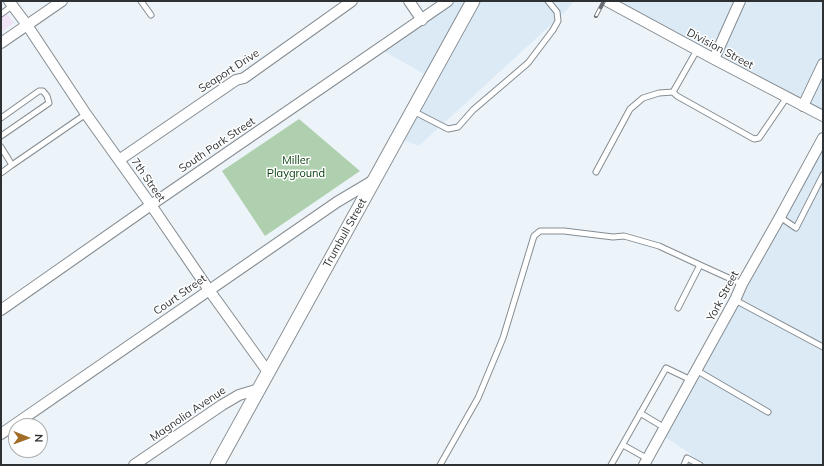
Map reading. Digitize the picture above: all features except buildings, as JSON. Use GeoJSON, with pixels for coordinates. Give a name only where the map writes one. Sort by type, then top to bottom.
{"type":"FeatureCollection","features":[{"type":"Feature","properties":{"kind":"street"},"geometry":{"type":"LineString","coordinates":[[1,43],[62,1]]}},
{"type":"Feature","properties":{"kind":"street","name":"Seaport Drive"},"geometry":{"type":"LineString","coordinates":[[119,160],[236,80],[244,78],[352,1]]}},
{"type":"Feature","properties":{"kind":"street"},"geometry":{"type":"LineString","coordinates":[[409,1],[422,20]]}},
{"type":"Feature","properties":{"kind":"street","name":"South Park Street"},"geometry":{"type":"LineString","coordinates":[[1,310],[448,1]]}},
{"type":"Feature","properties":{"kind":"street","name":"Trumbull Street"},"geometry":{"type":"LineString","coordinates":[[217,465],[473,1]]}},
{"type":"Feature","properties":{"kind":"street","name":"Division Street"},"geometry":{"type":"LineString","coordinates":[[607,1],[803,106],[823,115]]}},
{"type":"Feature","properties":{"kind":"street"},"geometry":{"type":"LineString","coordinates":[[714,59],[740,1]]}},
{"type":"Feature","properties":{"kind":"street","name":"7th Street"},"geometry":{"type":"LineString","coordinates":[[11,4],[27,25],[86,114],[268,372]]}},
{"type":"Feature","properties":{"kind":"street"},"geometry":{"type":"LineString","coordinates":[[803,106],[823,64]]}},
{"type":"Feature","properties":{"kind":"street","name":"York Street"},"geometry":{"type":"LineString","coordinates":[[646,462],[823,138]]}},
{"type":"Feature","properties":{"kind":"street","name":"Court Street"},"geometry":{"type":"LineString","coordinates":[[1,434],[337,202],[374,180]]}},
{"type":"Feature","properties":{"kind":"street","name":"Magnolia Avenue"},"geometry":{"type":"LineString","coordinates":[[134,465],[222,405],[239,395],[259,389]]}},
{"type":"Feature","properties":{"kind":"lane"},"geometry":{"type":"LineString","coordinates":[[141,1],[151,16]]}},
{"type":"Feature","properties":{"kind":"lane"},"geometry":{"type":"LineString","coordinates":[[413,111],[448,129],[458,127],[473,110],[528,63],[553,30],[558,21],[557,12],[548,1]]}},
{"type":"Feature","properties":{"kind":"lane"},"geometry":{"type":"LineString","coordinates":[[1,14],[11,4]]}},
{"type":"Feature","properties":{"kind":"lane"},"geometry":{"type":"LineString","coordinates":[[673,92],[697,50]]}},
{"type":"Feature","properties":{"kind":"lane"},"geometry":{"type":"LineString","coordinates":[[1,118],[39,91],[43,91],[47,96],[49,103],[1,136]]}},
{"type":"Feature","properties":{"kind":"lane"},"geometry":{"type":"LineString","coordinates":[[596,172],[630,109],[643,98],[659,93],[673,92],[677,96],[754,139],[759,138],[787,97]]}},
{"type":"Feature","properties":{"kind":"lane"},"geometry":{"type":"LineString","coordinates":[[1,173],[86,114]]}},
{"type":"Feature","properties":{"kind":"lane"},"geometry":{"type":"LineString","coordinates":[[1,147],[12,165]]}},
{"type":"Feature","properties":{"kind":"lane"},"geometry":{"type":"LineString","coordinates":[[780,217],[796,228],[823,175]]}},
{"type":"Feature","properties":{"kind":"lane"},"geometry":{"type":"LineString","coordinates":[[440,465],[480,391],[503,338],[534,236],[540,231],[564,231],[613,237],[624,236],[659,246],[742,284]]}},
{"type":"Feature","properties":{"kind":"lane"},"geometry":{"type":"LineString","coordinates":[[678,308],[700,265]]}},
{"type":"Feature","properties":{"kind":"lane"},"geometry":{"type":"LineString","coordinates":[[735,300],[823,347]]}},
{"type":"Feature","properties":{"kind":"lane"},"geometry":{"type":"LineString","coordinates":[[611,465],[666,368],[691,380]]}},
{"type":"Feature","properties":{"kind":"lane"},"geometry":{"type":"LineString","coordinates":[[696,370],[768,412]]}},
{"type":"Feature","properties":{"kind":"lane"},"geometry":{"type":"LineString","coordinates":[[640,413],[665,428]]}},
{"type":"Feature","properties":{"kind":"lane"},"geometry":{"type":"LineString","coordinates":[[623,445],[646,462]]}},
{"type":"Feature","properties":{"kind":"lane"},"geometry":{"type":"LineString","coordinates":[[684,465],[687,458],[700,465]]}},
{"type":"Feature","properties":{"kind":"shaded area"},"geometry":{"type":"Polygon","coordinates":[[[454,1],[574,1],[567,10],[419,146],[398,138],[431,78],[380,49],[454,1]]]}},
{"type":"Feature","properties":{"kind":"shaded area"},"geometry":{"type":"Polygon","coordinates":[[[624,1],[823,1],[823,122],[618,11],[624,1]]]}},
{"type":"Feature","properties":{"kind":"shaded area"},"geometry":{"type":"Polygon","coordinates":[[[1,6],[14,23],[1,32],[1,6]]]}},
{"type":"Feature","properties":{"kind":"shaded area"},"geometry":{"type":"Polygon","coordinates":[[[823,142],[823,465],[685,465],[691,454],[663,436],[823,142]]]}},
{"type":"Feature","properties":{"kind":"green space","name":"Miller Playground"},"geometry":{"type":"Polygon","coordinates":[[[299,119],[360,171],[265,236],[222,171],[299,119]]]}},
{"type":"Feature","properties":{"kind":"railway"},"geometry":{"type":"LineString","coordinates":[[596,16],[604,1]]}}]}
